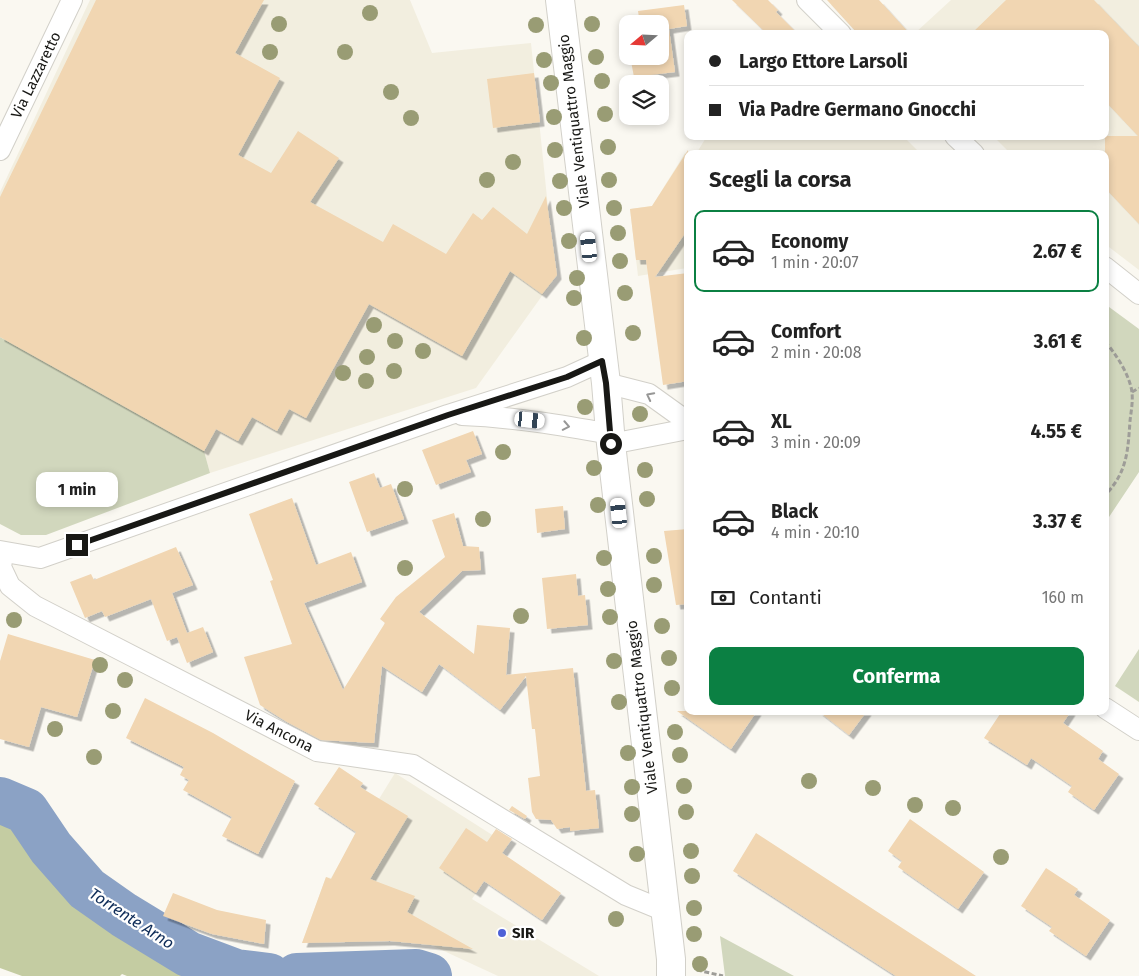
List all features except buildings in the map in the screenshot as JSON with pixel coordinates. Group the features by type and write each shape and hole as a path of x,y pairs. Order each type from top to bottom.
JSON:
{"main road":[{"name":"Viale Ventiquattro Maggio","path":"560,0 672,974"}],"street":[{"name":"Via Lazzaretto","path":"0,150 72,0"},
{"path":"807,0 837,30"},
{"path":"959,140 970,150"},
{"path":"1109,270 1139,294"},
{"path":"2,552 40,558 448,415 567,377 604,372 649,394 684,419"},
{"path":"448,415 496,416 547,422 611,439 684,430"},
{"name":"Via Ancona","path":"2,552 1,567 10,586 35,606 317,751 413,766 626,895 665,911"},
{"path":"1109,711 1139,730"}],"path":[{"path":"1109,348 1124,370 1132,392 1125,465 1116,485 1109,491"},
{"path":"1132,392 1139,388"}],"shaded area":[{"path":"90,0 410,0 432,53 531,43 557,275 476,388 210,473 204,451 0,337 0,192"},
{"path":"951,0 1139,0 1139,270 1109,247 1109,150 1007,150 997,140 1109,140 1109,30 918,30"},
{"path":"705,140 907,140 917,150 698,150"},
{"path":"684,155 684,268 638,276 630,209 652,206"},
{"path":"395,773 508,845 472,899 599,976 498,976 431,945 390,941 302,943 326,877 331,878"}],"green space":[{"path":"1109,307 1139,329 1139,472 1109,517"},
{"path":"0,337 204,451 210,473 46,535 21,535 0,524"},
{"path":"1139,649 1139,702 1115,686"},
{"path":"0,811 15,816 74,882 142,943 220,976 127,976 122,974 120,976 22,976 0,968"},
{"path":"720,936 794,976 725,976"}],"waterway":[{"name":"Torrente Arno","path":"0,800 26,811 51,848 87,889 124,915 188,954 236,972 269,976"},
{"name":"Torrente Arno","path":"297,976 416,972 429,976"}],"place":[{"name":"SIR","path":"502,933"}],"route":[{"path":"77,545 448,415 567,377 602,361 606,383 611,444"}]}
